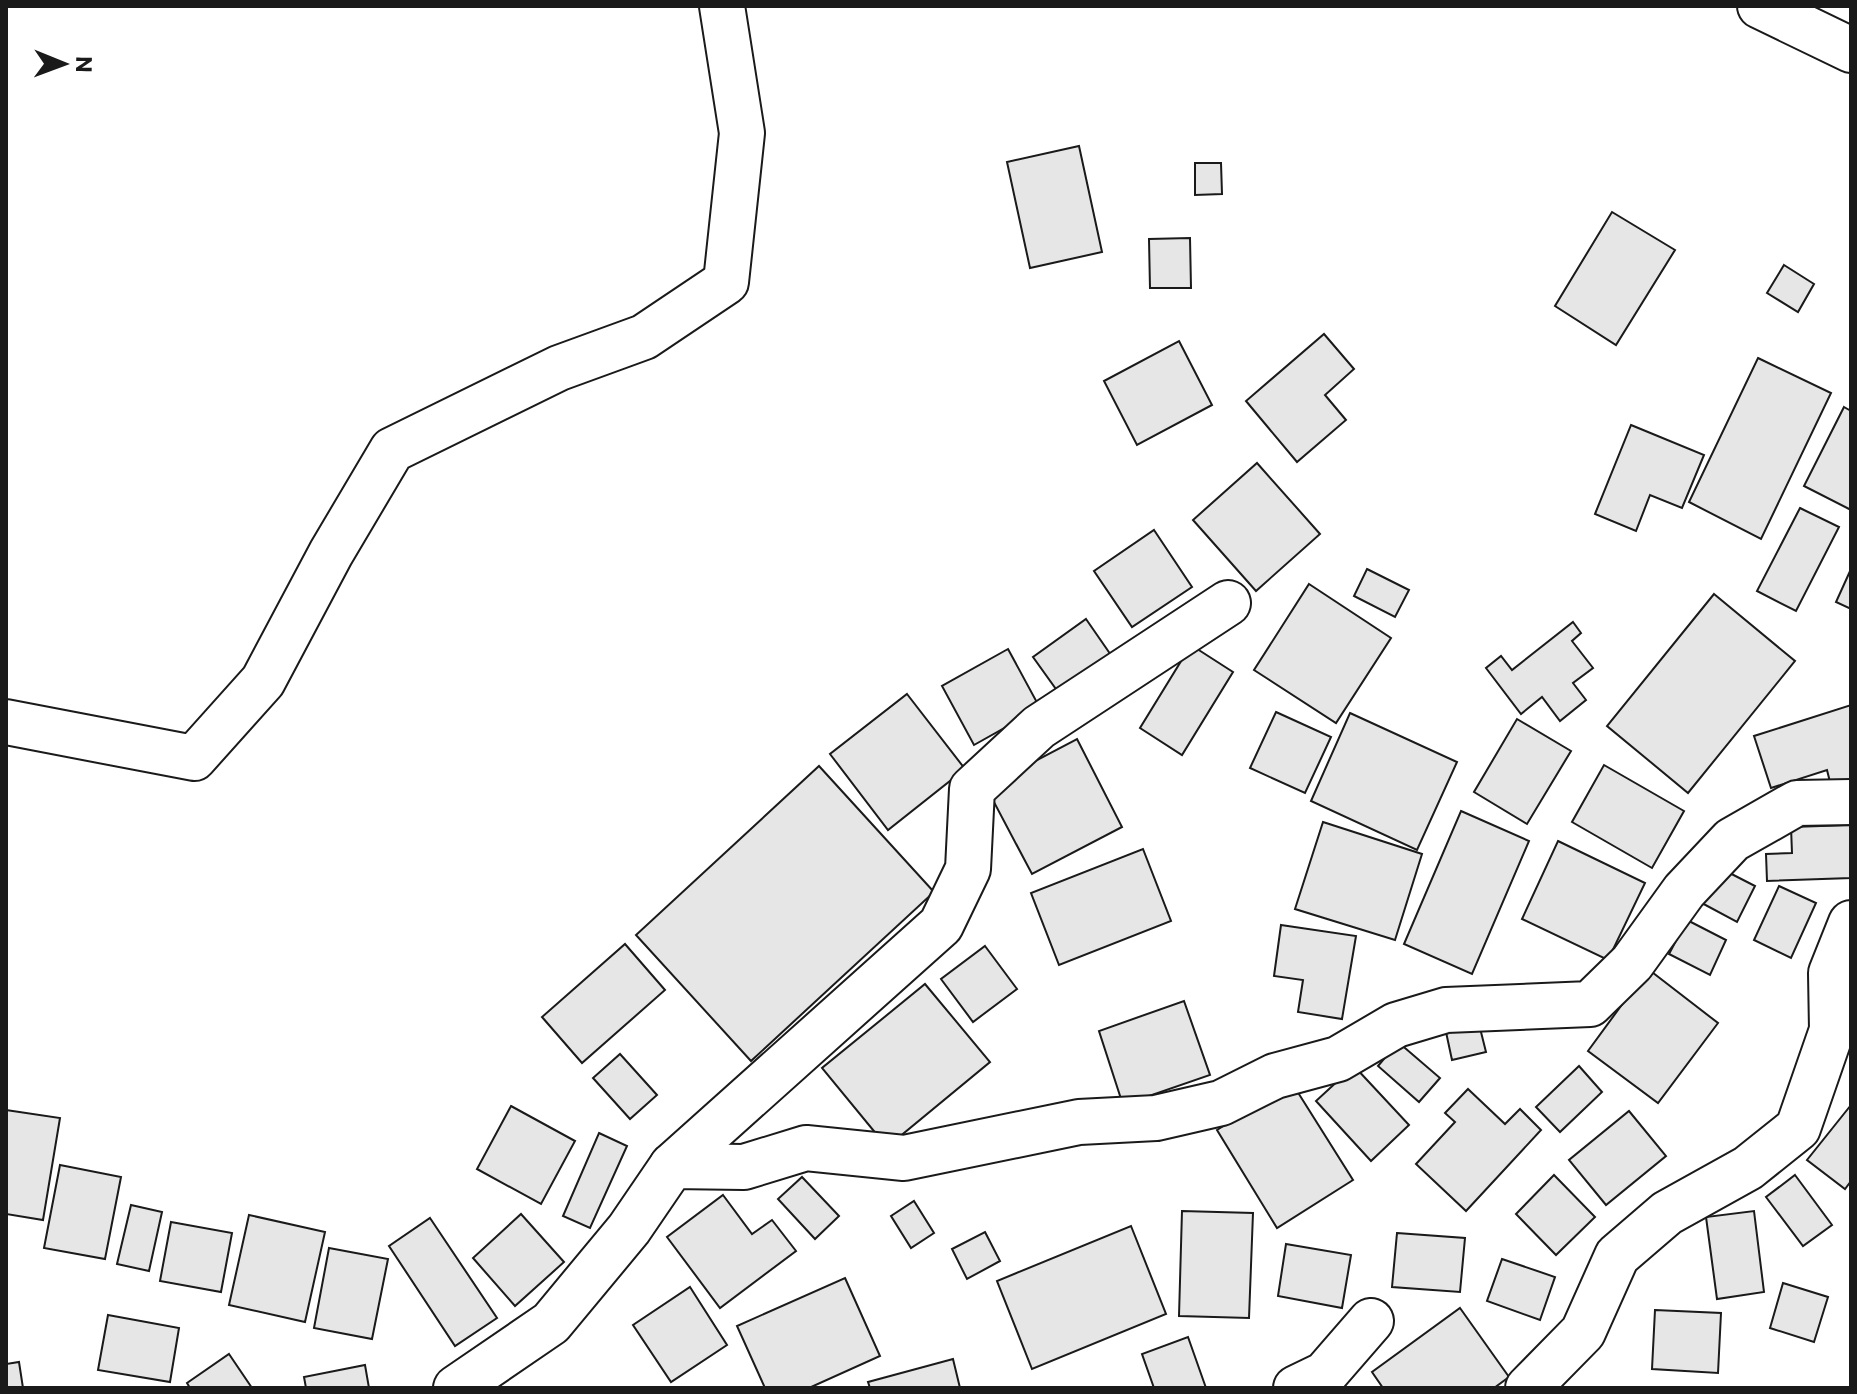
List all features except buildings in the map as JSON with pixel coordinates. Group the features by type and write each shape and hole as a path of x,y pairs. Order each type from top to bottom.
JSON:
{"street":[{"path":"6,722 194,758 263,681 331,553 392,450 559,368 644,337 726,282 742,133 722,6"},
{"path":"1760,6 1851,50"},
{"path":"456,1388 551,1323 629,1229 672,1166 941,925 968,869 972,789 1039,727 1228,603"},
{"path":"672,1166 744,1167 806,1148 904,1158 1079,1122 1156,1118 1221,1103 1275,1076 1338,1059 1396,1025 1446,1010 1590,1004 1632,963 1684,891 1732,840 1797,803 1851,802"},
{"path":"1528,1388 1583,1332 1617,1256 1667,1213 1748,1168 1798,1128 1832,1030 1831,973 1851,923"},
{"path":"1296,1388 1325,1374 1371,1321"}]}
